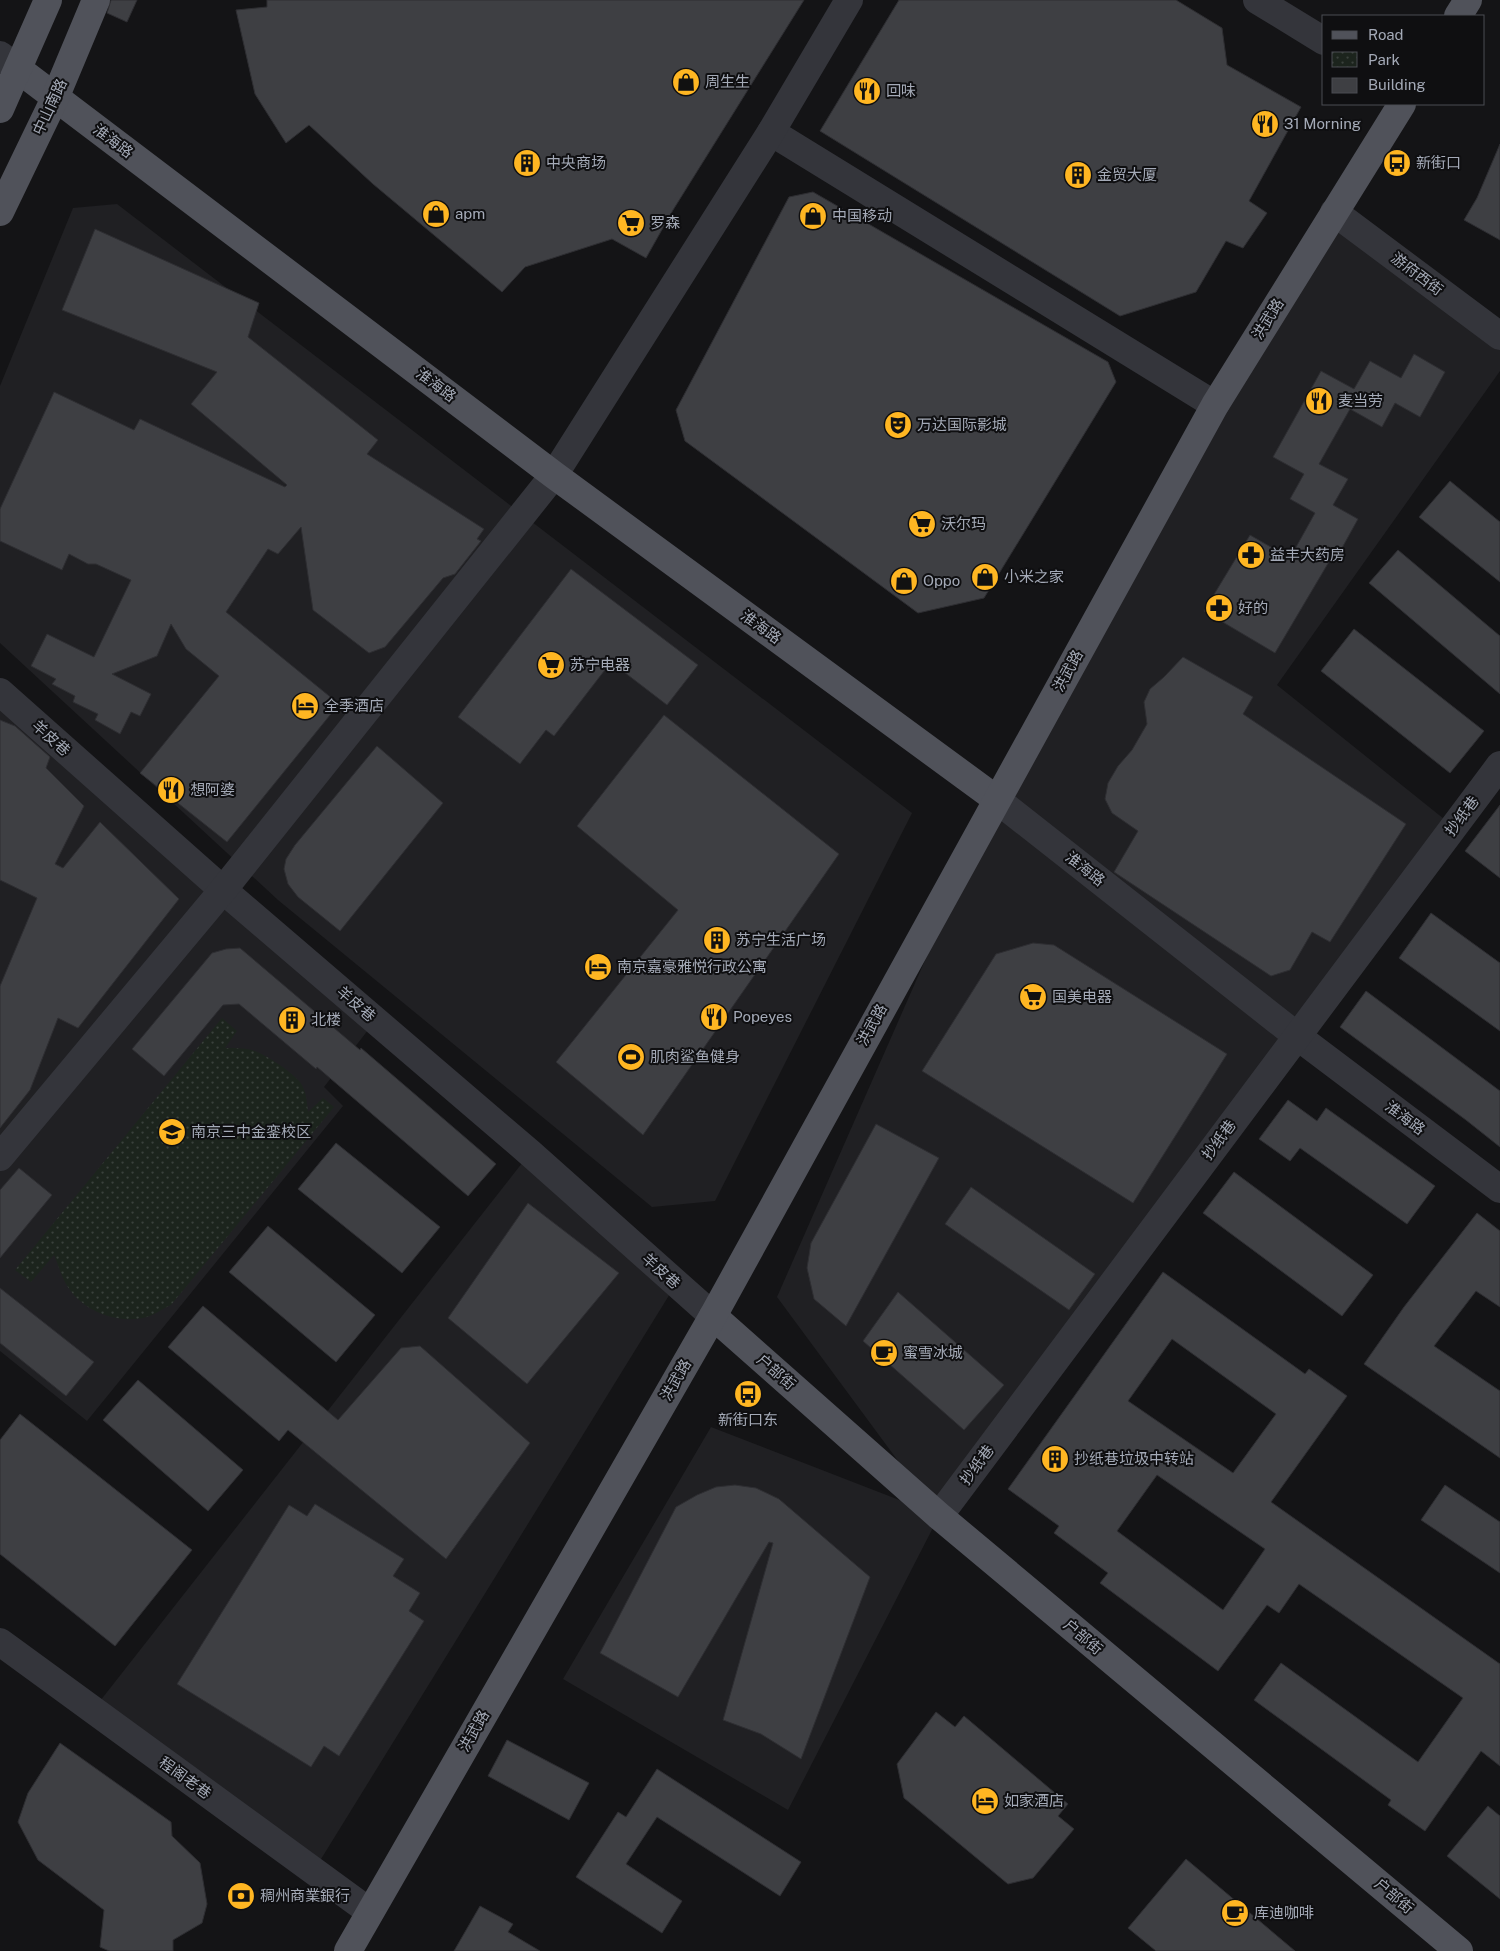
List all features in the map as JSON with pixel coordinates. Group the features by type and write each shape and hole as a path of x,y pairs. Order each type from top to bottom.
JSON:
{"main road":[{"path":"0,109 9,62 48,0"},
{"name":"中山南路","path":"0,212 55,98 96,0"},
{"path":"1459,15 1468,0"},
{"name":"淮海路","path":"9,62 554,476 996,799"},
{"name":"洪武路","path":"348,1951 712,1316 1215,405 1401,105"},
{"name":"户部街","path":"712,1316 939,1516 1459,1951"}],"street":[{"path":"0,1157 223,890 554,476 771,132 849,0"},
{"path":"1257,0 1322,40"},
{"path":"771,132 1215,405"},
{"name":"游府西街","path":"1334,212 1500,336"},
{"name":"羊皮巷","path":"0,692 223,890 530,1152 712,1316"},
{"name":"抄纸巷","path":"939,1516 1500,765"},
{"name":"淮海路","path":"996,799 1297,1036 1500,1189"},
{"name":"程阁老巷","path":"1,1645 370,1912"}],"shaded area":[{"path":"117,204 912,813 715,1201 652,1207 278,900 0,643 0,386 73,208"},
{"path":"1334,212 1500,336 1500,371 1277,685 1454,827 939,1516 788,1810 563,1679 711,1427 938,1515 777,1297 996,799"},
{"name":"南京三中金銮校区","path":"0,692 375,1021 324,1087 343,1106 87,1421 0,1351"},
{"path":"530,1153 676,1284 313,1872 93,1710"}],"green space":[{"path":"222,1018 237,1031 225,1048 252,1050 264,1055 284,1068 302,1085 306,1096 308,1112 323,1098 334,1107 171,1305 153,1315 138,1319 114,1318 92,1309 73,1294 66,1284 54,1255 31,1282 15,1270"}],"building":[{"path":"111,0 137,0 127,22 107,13"},
{"name":"中央商场","path":"267,0 804,0 673,210 646,258 612,239 525,267 502,292 373,184 309,125 286,143 255,94 236,10 267,7"},
{"name":"金贸大厦","path":"899,0 1176,0 1222,28 1227,65 1301,107 1249,201 1267,213 1243,248 1226,241 1196,292 1120,316 820,131"},
{"path":"1500,144 1500,240 1464,220 1477,198"},
{"path":"813,192 1108,362 1116,382 984,598 918,613 685,441 676,410 789,197"},
{"path":"95,229 259,303 248,337 378,440 367,454 484,529 477,539 481,541 455,574 443,578 385,647 369,653 313,610 301,527 278,554 268,549 226,612 339,704 227,842 140,773 219,676 186,649 171,624 157,656 112,674 151,694 140,716 131,712 120,734 95,720 98,714 73,702 75,696 52,684 56,679 31,666 47,634 94,657 131,580 96,564 88,564 69,554 62,570 0,541 0,509 54,392 134,430 140,419 285,487 287,485 191,404 217,372 62,310"},
{"path":"1414,354 1445,372 1420,417 1395,403 1382,427 1350,409 1319,464 1348,479 1333,505 1358,519 1337,557 1333,555 1275,653 1204,611 1250,535 1290,558 1315,513 1290,499 1304,474 1273,457 1321,371 1354,389 1370,361 1401,378"},
{"path":"1450,481 1500,522 1500,582 1419,517"},
{"path":"1398,550 1500,636 1500,694 1369,583"},
{"path":"571,569 698,665 667,705 611,662 554,736 546,730 520,764 458,717"},
{"path":"1354,629 1484,731 1450,773 1321,671"},
{"path":"1183,657 1253,697 1243,714 1406,824 1330,942 1312,932 1290,970 1271,976 1114,872 1138,831 1112,813 1105,799 1108,783 1118,766 1132,750 1147,724 1144,702 1150,689"},
{"name":"苏宁生活广场","path":"664,715 839,854 643,1135 556,1062 678,910 577,826"},
{"path":"0,720 15,726 50,757 46,768 84,806 55,864 63,868 100,822 179,899 78,1028 58,1018 30,1090 0,1128 0,986 37,898 0,880"},
{"path":"377,746 443,803 340,931 298,897 288,884 284,869 286,859 295,845"},
{"path":"1500,805 1500,878 1465,851"},
{"path":"1431,913 1500,963 1500,1031 1399,958"},
{"path":"1033,943 1054,945 1227,1054 1133,1203 922,1071 996,954"},
{"path":"240,948 360,1050 361,1048 496,1164 468,1196 317,1067 316,1069 239,1004 223,1005 164,1076 132,1049 212,953"},
{"path":"1366,991 1500,1091 1500,1147 1340,1027"},
{"path":"1288,1100 1317,1121 1326,1108 1435,1186 1407,1224 1300,1148 1290,1161 1259,1139"},
{"path":"876,1124 939,1158 846,1326 814,1299 807,1268 811,1243"},
{"path":"336,1143 440,1227 402,1273 298,1189"},
{"path":"19,1168 52,1195 0,1258 0,1190"},
{"path":"1234,1172 1373,1275 1342,1316 1203,1213"},
{"path":"971,1187 1095,1274 1069,1310 945,1224"},
{"path":"528,1203 619,1273 527,1384 448,1318"},
{"path":"1477,1213 1500,1231 1500,1307 1476,1291 1434,1346 1500,1391 1500,1458 1364,1364 1404,1307"},
{"path":"268,1226 375,1315 336,1362 229,1272"},
{"path":"1163,1272 1305,1374 1309,1369 1347,1396 1271,1502 1500,1664 1500,1766 1481,1751 1425,1831 1388,1805 1391,1800 1254,1700 1281,1663 1418,1762 1463,1698 1299,1584 1279,1613 1267,1605 1218,1671 1100,1583 1108,1573 1054,1533 1059,1526 1008,1489","holes":["1172,1339 1276,1414 1233,1473 1128,1401","1157,1475 1265,1549 1223,1610 1117,1531"]},
{"path":"0,1288 94,1362 66,1396 0,1343"},
{"path":"898,1292 1004,1385 964,1430 863,1341"},
{"path":"203,1306 338,1420 401,1348 420,1346 530,1443 446,1559 288,1430 279,1441 168,1347"},
{"path":"138,1380 243,1470 208,1511 103,1420"},
{"path":"20,1414 192,1550 115,1646 0,1554 0,1440"},
{"path":"735,1485 756,1488 779,1499 870,1577 801,1759 761,1734 723,1720 773,1543 769,1542 678,1697 600,1653 676,1507 716,1487"},
{"path":"1445,1485 1500,1522 1500,1573 1421,1520"},
{"path":"315,1504 404,1559 393,1576 420,1593 409,1611 424,1621 339,1756 324,1746 311,1767 177,1684 289,1505 307,1516"},
{"path":"936,1712 955,1727 964,1716 1068,1804 1058,1816 1074,1829 1033,1878 1008,1884 904,1798 897,1764"},
{"path":"507,1740 589,1783 569,1820 488,1776"},
{"path":"60,1743 171,1822 172,1836 200,1863 207,1904 202,1923 173,1940 173,1951 109,1951 100,1947 104,1910 38,1860 18,1822 28,1793"},
{"path":"657,1769 801,1862 780,1896 657,1817 626,1864 682,1901 662,1933 576,1877 618,1812 626,1817"},
{"path":"1488,1806 1500,1816 1500,1899 1447,1856"},
{"path":"1186,1859 1295,1951 1156,1951 1128,1928"},
{"path":"480,1906 513,1924 508,1932 540,1951 454,1951"}],"place":[{"name":"周生生","path":"686,82"},
{"name":"回味","path":"867,91"},
{"name":"31 Morning","path":"1265,124"},
{"name":"中央商场","path":"527,163"},
{"name":"新街口","path":"1397,163"},
{"name":"金贸大厦","path":"1078,175"},
{"name":"apm","path":"436,214"},
{"name":"中国移动","path":"813,216"},
{"name":"罗森","path":"631,223"},
{"name":"麦当劳","path":"1319,401"},
{"name":"万达国际影城","path":"898,425"},
{"name":"沃尔玛","path":"922,524"},
{"name":"益丰大药房","path":"1251,555"},
{"name":"小米之家","path":"985,577"},
{"name":"Oppo","path":"904,581"},
{"name":"好的","path":"1219,608"},
{"name":"苏宁电器","path":"551,665"},
{"name":"全季酒店","path":"305,706"},
{"name":"想阿婆","path":"171,790"},
{"name":"苏宁生活广场","path":"717,940"},
{"name":"南京嘉豪雅悦行政公寓","path":"598,967"},
{"name":"国美电器","path":"1033,997"},
{"name":"Popeyes","path":"714,1017"},
{"name":"北楼","path":"292,1020"},
{"name":"肌肉鲨鱼健身","path":"631,1057"},
{"name":"南京三中金銮校区","path":"172,1132"},
{"name":"蜜雪冰城","path":"884,1353"},
{"name":"新街口东","path":"748,1394"},
{"name":"抄纸巷垃圾中转站","path":"1055,1459"},
{"name":"如家酒店","path":"985,1801"},
{"name":"稠州商業銀行","path":"241,1896"},
{"name":"库迪咖啡","path":"1235,1913"}]}
